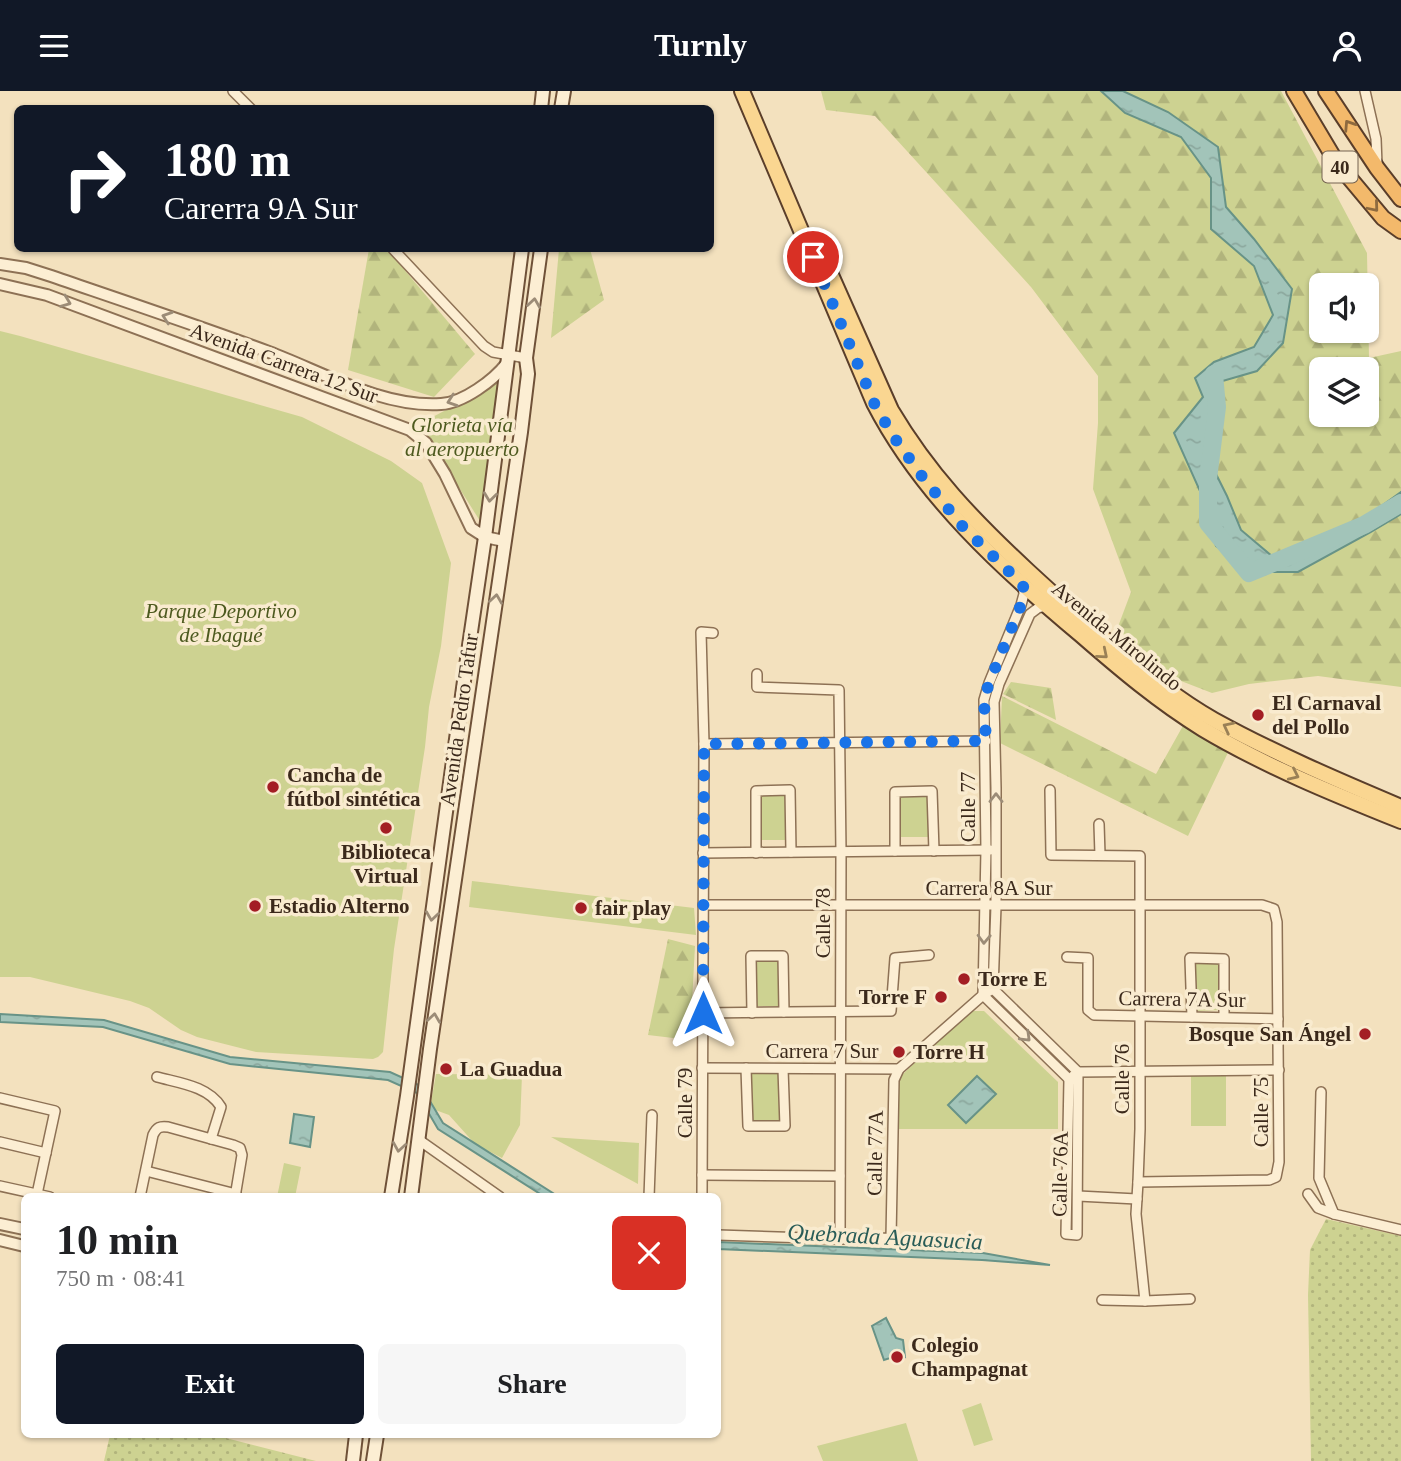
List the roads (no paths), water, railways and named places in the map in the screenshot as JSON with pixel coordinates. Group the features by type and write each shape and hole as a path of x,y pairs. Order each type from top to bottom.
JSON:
{"highway":[{"name":"40","path":"1294,91 1337,163 1383,218 1401,231"},
{"name":"40","path":"1326,91 1401,199"}],"main road":[{"name":"Avenida Mirolindo","path":"742,91 874,403 908,458 963,527 1046,606 1146,691 1203,729 1293,775 1401,821"},
{"name":"Avenida Mirolindo","path":"749,91 891,410 916,450 947,491 994,540 1074,614 1161,685 1212,719 1307,767 1401,807"},
{"name":"Avenida Pedro Tafur","path":"392,1193 411,1072 485,537 522,252"},
{"name":"Avenida Pedro Tafur","path":"412,1193 526,383 526,358 541,252"},
{"path":"354,1461 356,1438"},
{"path":"373,1461 377,1438"}],"street":[{"path":"233,91 247,105"},
{"path":"1365,91 1376,139 1377,168"},
{"path":"396,252 484,346 508,359 526,358"},
{"name":"Avenida Carrera 12 Sur","path":"0,264 26,268 72,283 402,402 440,405 452,403 490,380 508,359"},
{"name":"Avenida Carrera 12 Sur","path":"0,284 47,295 410,430 426,443 445,474 471,529 485,537"},
{"path":"485,537 504,541"},
{"name":"Calle 77","path":"993,989 988,734 984,700 1021,605 1023,585"},
{"name":"Calle 77","path":"988,734 999,684 1030,614 1046,606"},
{"name":"Calle 79","path":"702,1193 704,744 701,632 713,632"},
{"name":"Calle 78","path":"757,674 757,687 839,690 841,1240"},
{"path":"704,744 840,742 988,734"},
{"path":"756,853 756,790 790,790 791,852"},
{"name":"Carrera 8A Sur","path":"1050,790 1051,855 1140,856"},
{"path":"895,851 895,792 932,791 934,851"},
{"path":"1100,824 1100,855"},
{"name":"Carrera 8A Sur","path":"703,853 991,850"},
{"name":"Calle 76","path":"1140,856 1136,1214 1145,1301"},
{"name":"Carrera 8A Sur","path":"703,905 1262,905 1274,909"},
{"name":"Calle 77","path":"983,995 991,905"},
{"name":"Calle 75","path":"1138,1182 1269,1180 1276,1177 1279,1162 1279,1070 1277,922 1274,909"},
{"path":"752,1013 751,955 783,956 784,1012"},
{"path":"703,1013 891,1011 895,958 929,955"},
{"name":"Carrera 7A Sur","path":"1067,957 1088,958 1088,1010 1094,1015 1278,1019"},
{"path":"1192,1017 1190,958 1224,959 1224,1017"},
{"path":"899,1069 993,989 1078,1072"},
{"path":"983,995 1069,1079 1078,1072 1279,1070"},
{"name":"Carrera 7 Sur","path":"702,1068 899,1069"},
{"path":"746,1068 748,1126 785,1126 783,1069"},
{"name":"Calle 77A","path":"841,1240 891,1238 894,1080 899,1069"},
{"name":"Calle 76A","path":"1069,1079 1066,1234 1077,1235 1078,1072"},
{"path":"157,1077 195,1087 217,1100 221,1107 211,1139"},
{"path":"1321,1092 1319,1178 1334,1214"},
{"path":"0,1098 55,1111 37,1193"},
{"path":"649,1193 652,1115"},
{"path":"141,1193 153,1135 160,1126 168,1126 240,1149 242,1155 236,1193"},
{"path":"419,1140 494,1193"},
{"path":"0,1142 46,1153"},
{"path":"146,1171 224,1193"},
{"path":"702,1175 840,1177"},
{"path":"1068,1175 1078,1175"},
{"path":"0,1186 32,1193"},
{"path":"1308,1194 1318,1208 1401,1230"},
{"path":"1078,1196 1137,1199"},
{"path":"0,1224 21,1228"},
{"path":"721,1235 841,1240"},
{"path":"0,1240 21,1245"},
{"path":"1102,1300 1190,1299"}],"water":[{"path":"1101,91 1123,91 1168,112 1218,147 1226,207 1292,289 1283,343 1257,371 1219,382 1204,450 1241,530 1273,557 1323,548 1401,492 1401,514 1298,572 1259,572 1216,546 1200,491 1174,433 1203,397 1195,378 1214,362 1254,347 1273,315 1254,266 1211,229 1211,178 1181,137 1125,113"},
{"path":"0,1014 104,1020 230,1057 390,1072 421,1086 443,1123 553,1193 539,1193 438,1129 417,1093 388,1080 230,1064 103,1027 0,1022"},
{"path":"977,1076 996,1094 966,1123 948,1105"},
{"path":"294,1114 314,1117 310,1147 290,1143"},
{"name":"Quebrada Aguasucia","path":"721,1242 983,1253 1050,1265 721,1249"},
{"path":"886,1318 896,1338 903,1340 905,1357 896,1356 884,1360 872,1326"}],"waterway":[{"path":"1217,373 1214,374 1217,407 1208,479 1208,523 1249,573 1364,525 1401,503"}],"place":[{"name":"El Carnaval del Pollo","path":"1258,715"},
{"name":"Cancha de fútbol sintética","path":"273,787"},
{"name":"Biblioteca Virtual","path":"386,828"},
{"name":"Estadio Alterno","path":"255,906"},
{"name":"fair play","path":"581,908"},
{"name":"Torre E","path":"964,979"},
{"name":"Torre F","path":"941,997"},
{"name":"Bosque San Ángel","path":"1365,1034"},
{"name":"Torre H","path":"899,1052"},
{"name":"La Guadua","path":"446,1069"},
{"name":"Colegio Champagnat","path":"897,1357"}],"park label":[{"name":"Glorieta vía al aeropuerto","path":"462,437"},
{"name":"Parque Deportivo de Ibagué","path":"221,623"}]}
